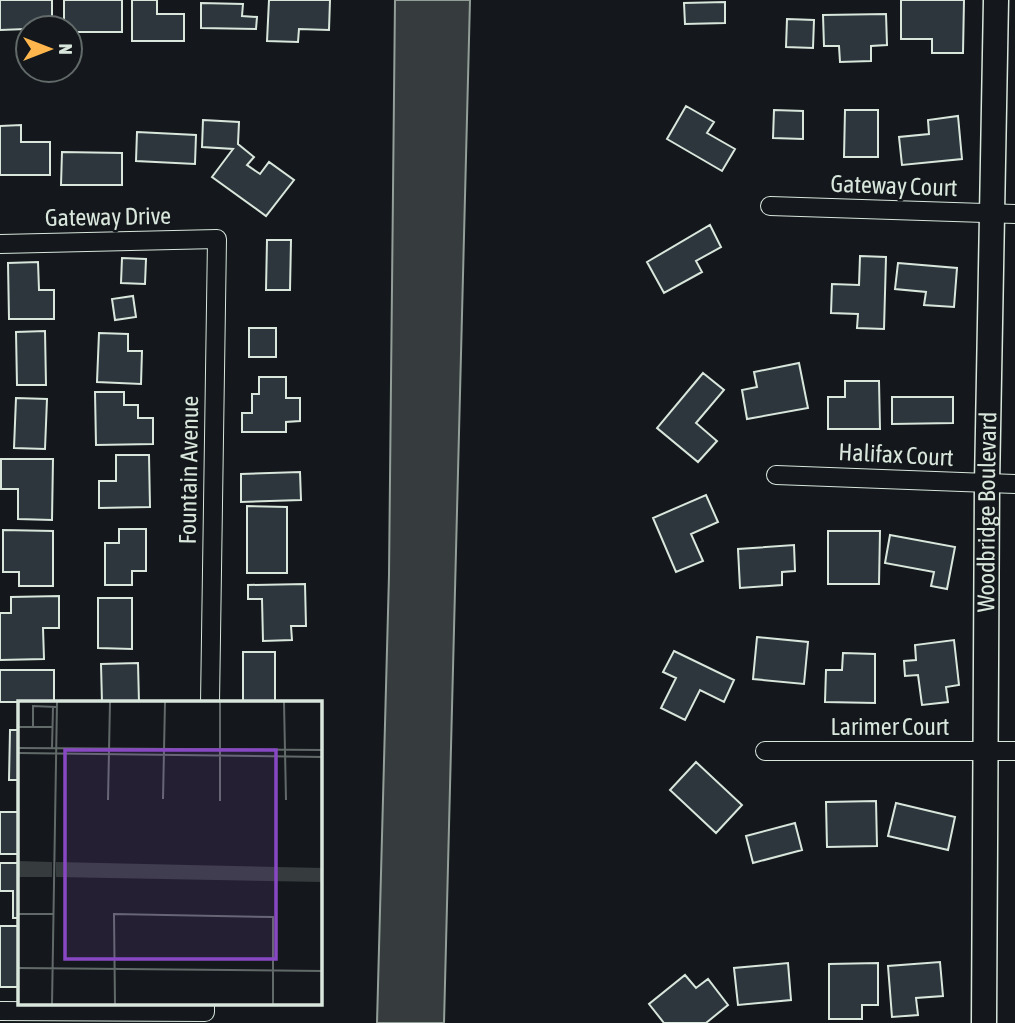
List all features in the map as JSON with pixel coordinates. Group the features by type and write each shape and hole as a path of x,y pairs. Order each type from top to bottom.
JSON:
{"street":[{"name":"Woodbridge Boulevard","path":"984,1023 987,484 1004,214 996,0"},
{"name":"Gateway Court","path":"770,206 1004,214"},
{"name":"Gateway Drive","path":"0,244 217,239"},
{"name":"Fountain Avenue","path":"210,701 217,239"},
{"name":"Halifax Court","path":"776,475 1015,484"},
{"name":"Larimer Court","path":"765,751 1015,751"},
{"path":"0,1011 205,1008"}],"shaded area":[{"path":"395,0 470,0 444,1023 377,1023 389,575"}],"building":[{"path":"0,0 52,0 52,14 14,14 14,29 0,30"},
{"path":"64,0 122,0 122,32 84,32 84,14 64,14"},
{"path":"132,0 157,0 157,14 184,14 184,41 132,41"},
{"path":"269,0 330,0 329,30 299,29 298,42 267,41"},
{"path":"901,0 964,0 963,53 932,53 932,39 901,39"},
{"path":"725,2 725,23 685,24 684,3"},
{"path":"201,3 243,4 242,16 257,17 256,29 201,28"},
{"path":"886,14 887,45 871,46 871,61 840,62 839,46 824,46 823,15"},
{"path":"787,19 814,20 813,48 786,47"},
{"path":"686,106 714,122 707,133 735,149 722,171 667,139"},
{"path":"774,110 803,111 803,139 773,138"},
{"path":"845,110 878,110 878,157 844,157"},
{"path":"958,116 962,159 902,165 899,137 929,134 928,120"},
{"path":"203,120 239,122 238,144 254,157 247,165 260,174 269,162 294,180 266,216 212,177 233,149 202,147"},
{"path":"21,125 21,142 50,142 50,175 0,175 0,126"},
{"path":"137,132 196,135 195,164 136,161"},
{"path":"62,152 122,153 122,185 61,185"},
{"path":"710,225 721,247 696,261 702,272 664,293 647,262"},
{"path":"267,240 291,240 290,290 266,290"},
{"path":"860,256 886,257 884,329 857,328 858,314 831,313 832,284 859,285"},
{"path":"122,258 146,259 145,284 121,283"},
{"path":"38,262 39,290 54,290 54,319 9,319 8,263"},
{"path":"898,263 957,268 954,307 924,305 926,292 895,289"},
{"path":"133,296 136,317 115,320 112,299"},
{"path":"249,328 276,328 276,357 249,357"},
{"path":"45,331 46,385 17,385 16,332"},
{"path":"99,333 128,334 128,351 142,351 141,384 97,382"},
{"path":"799,363 808,408 747,419 742,390 757,387 754,372"},
{"path":"703,373 724,390 696,423 717,441 698,462 657,428"},
{"path":"259,377 286,377 286,398 300,398 300,421 286,422 286,432 242,432 242,413 252,413 252,394 259,394"},
{"path":"845,381 879,381 880,429 828,429 828,397 845,397"},
{"path":"95,392 124,392 124,405 138,405 138,418 153,418 153,444 96,445"},
{"path":"892,397 953,397 953,423 892,424"},
{"path":"16,398 47,399 45,449 14,448"},
{"path":"116,455 149,455 150,507 99,508 99,481 116,481"},
{"path":"1,459 53,459 52,520 18,519 18,489 1,489"},
{"path":"300,472 301,500 241,502 241,474"},
{"path":"706,495 718,522 691,534 703,561 676,572 653,518"},
{"path":"247,506 287,507 287,573 247,573"},
{"path":"119,529 146,529 146,571 132,571 132,585 105,585 105,543 119,543"},
{"path":"3,530 53,531 53,586 19,586 19,572 3,572"},
{"path":"828,531 880,531 879,584 828,584"},
{"path":"890,535 955,547 947,589 931,586 934,572 885,563"},
{"path":"794,545 795,571 782,572 782,585 740,588 738,549"},
{"path":"305,584 306,626 291,626 292,640 263,641 262,599 248,599 248,585"},
{"path":"59,596 59,628 43,628 44,659 0,660 0,613 11,613 11,597"},
{"path":"98,598 132,598 132,649 98,648"},
{"path":"757,637 808,642 804,684 753,679"},
{"path":"954,640 959,685 946,687 948,702 922,705 918,675 905,676 904,661 916,660 915,645"},
{"path":"674,651 734,680 724,702 700,690 685,720 661,708 676,678 663,672"},
{"path":"243,652 275,652 275,701 243,701"},
{"path":"843,653 875,654 875,703 825,702 826,670 842,670"},
{"path":"138,663 139,701 102,701 101,664"},
{"path":"0,670 54,670 54,701 0,702"},
{"path":"10,730 18,730 18,780 9,780"},
{"path":"696,762 742,805 716,833 670,790"},
{"path":"876,801 877,846 827,847 826,802"},
{"path":"896,803 955,817 948,850 888,836"},
{"path":"0,812 18,812 18,854 0,854"},
{"path":"795,823 802,850 753,863 746,836"},
{"path":"0,863 18,863 18,918 13,918 13,891 0,891"},
{"path":"0,926 18,926 18,987 0,987"},
{"path":"940,962 943,996 916,998 918,1015 892,1017 888,966"},
{"path":"788,963 791,1000 738,1005 734,968"},
{"path":"878,963 878,1005 862,1005 862,1019 829,1019 829,964"},
{"path":"685,975 696,988 708,979 728,1005 706,1023 664,1023 649,1004"}]}
